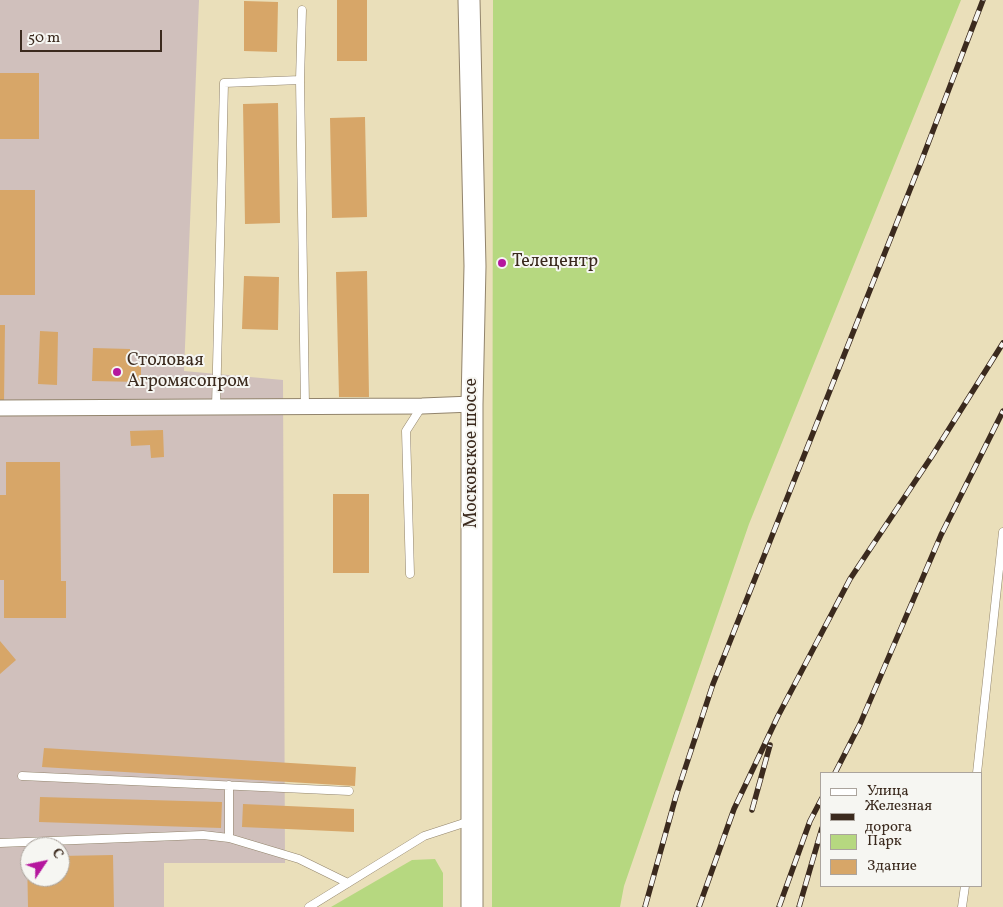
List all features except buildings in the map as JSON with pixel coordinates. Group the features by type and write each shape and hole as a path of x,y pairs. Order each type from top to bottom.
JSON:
{"main road":[{"name":"Московское шоссе","path":"469,0 475,266 472,404 472,907"}],"street":[{"path":"0,408 422,406 472,404"}],"lane":[{"path":"302,10 300,80 305,406"},
{"path":"216,407 224,83 300,80"},
{"path":"410,574 406,431 422,406"},
{"path":"977,772 1003,532"},
{"path":"22,776 348,791"},
{"path":"229,785 229,838"},
{"path":"309,907 424,836 472,820"},
{"path":"0,844 203,836 229,838 299,859 348,883"},
{"path":"962,907 965,887"}],"shaded area":[{"path":"0,0 199,0 184,371 283,380 285,863 164,863 164,907 0,907"}],"green space":[{"path":"493,0 961,0 749,524 624,886 620,907 492,907"},
{"path":"435,859 443,873 443,907 331,907 412,860"}],"railway":[{"path":"645,907 676,796 713,684 921,162 983,0"},
{"path":"699,907 734,809 778,716 850,579 932,456 1003,343"},
{"path":"836,772 860,724 941,535 1003,411"},
{"path":"752,810 770,745"},
{"path":"779,907 810,821 820,802"},
{"path":"799,907 820,835"}],"place":[{"name":"Телецентр","path":"502,263"},
{"name":"Столовая Агромясопром","path":"117,372"}]}
